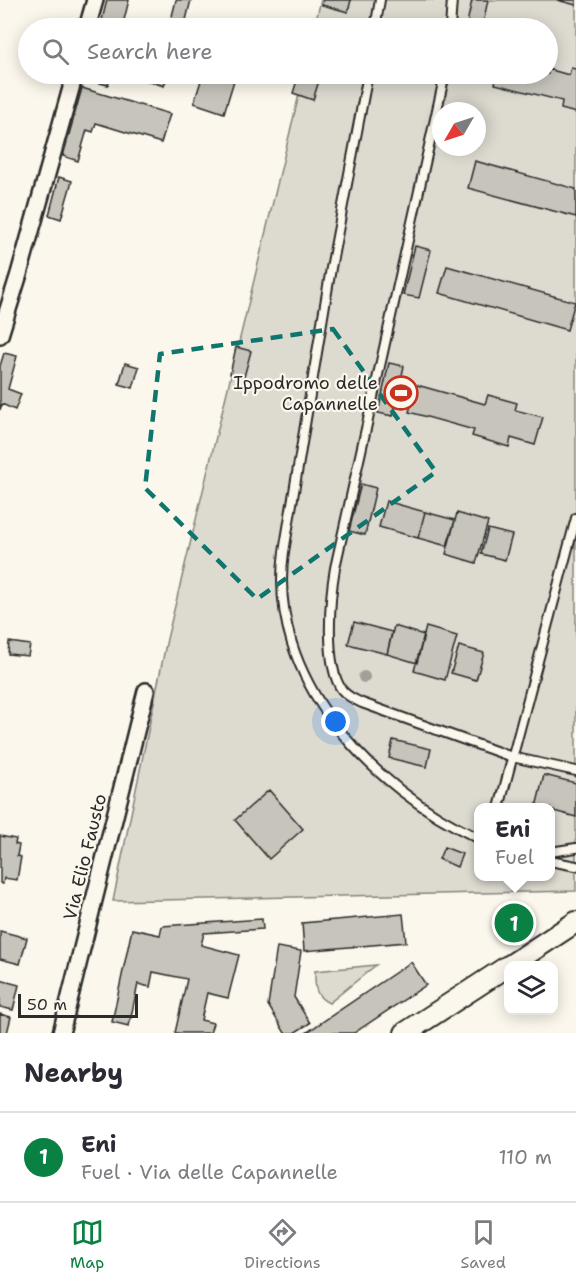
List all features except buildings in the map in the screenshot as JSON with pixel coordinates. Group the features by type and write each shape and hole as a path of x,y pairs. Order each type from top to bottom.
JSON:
{"street":[{"path":"90,18 95,0"},
{"path":"0,335 72,84"},
{"name":"Via Elio Fausto","path":"61,1033 146,690"},
{"path":"516,961 576,921"},
{"path":"405,1033 504,969"}],"lane":[{"path":"377,18 380,0"},
{"path":"451,18 452,0"},
{"path":"366,84 331,268 284,552 282,571 284,605 292,642 300,665 316,695 344,735 375,770 403,794 433,815 474,836"},
{"path":"443,84 335,568 330,609 332,655 340,687 356,700 512,757 576,771"},
{"path":"500,803 576,518"},
{"path":"555,851 576,848"},
{"path":"555,862 576,866"}],"highlighted area":[{"path":"333,329 436,472 257,599 145,488 160,354"}],"shaded area":[{"name":"Ippodromo delle Capannelle","path":"321,0 576,0 576,891 113,901 167,639 302,84 558,84 558,18 316,18"},
{"path":"376,965 329,1003 318,994 315,986 315,971"}],"place":[{"name":"Ippodromo delle Capannelle","path":"401,393"},
{"name":"Eni","path":"514,923"}]}
